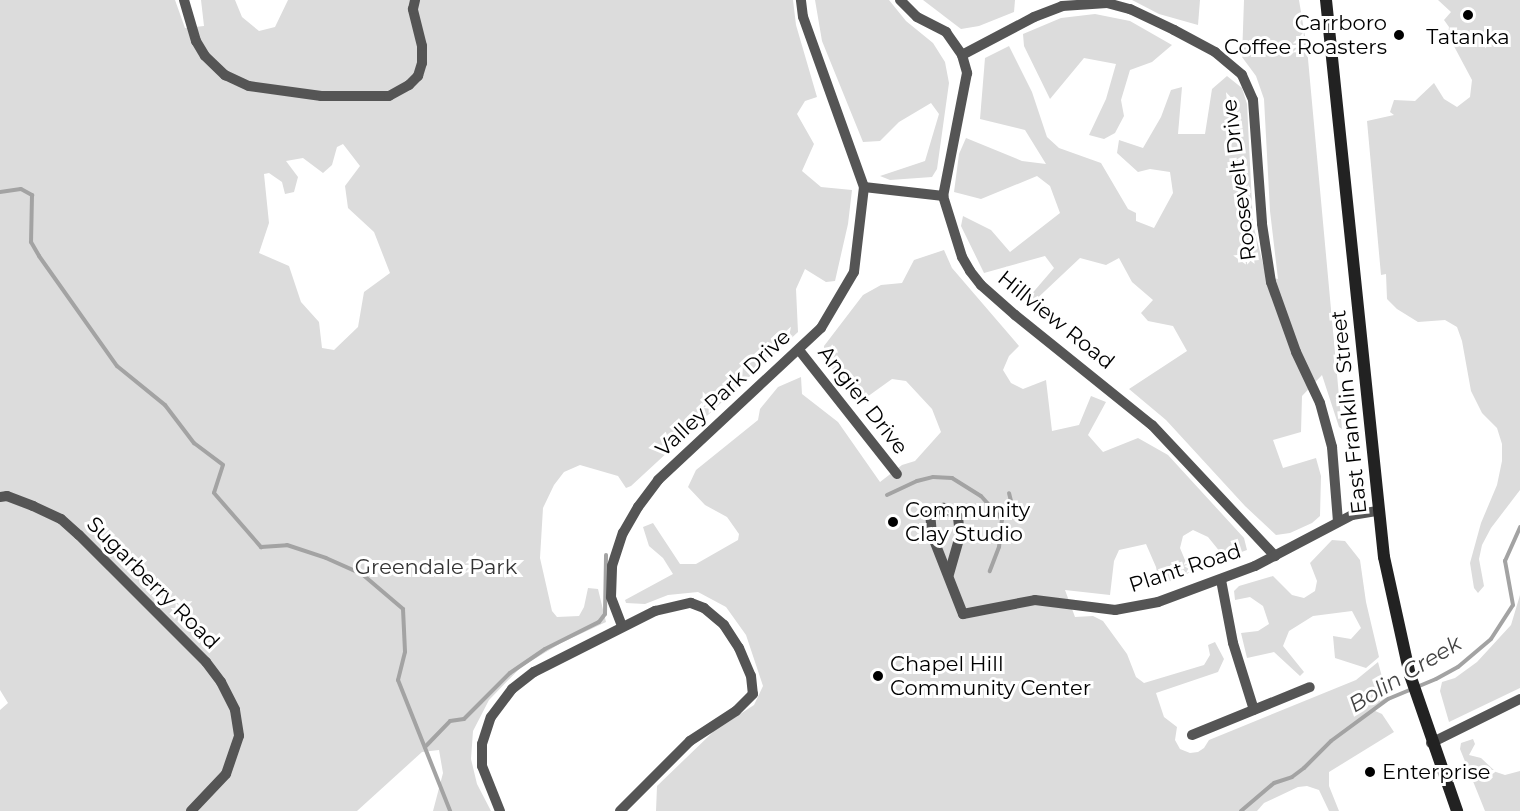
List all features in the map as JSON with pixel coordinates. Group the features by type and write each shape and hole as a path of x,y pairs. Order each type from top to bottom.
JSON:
{"main road":[{"name":"East Franklin Street","path":"1326,0 1378,511 1388,579 1431,743 1457,811"}],"street":[{"path":"184,0 196,41 205,56 225,75 249,86 331,96 389,96 400,92 418,76 422,46 413,9 415,0"},
{"name":"Valley Park Drive","path":"622,626 611,597 612,566 623,533 638,507 658,480 821,328 854,272 864,187 802,17 801,0"},
{"path":"900,0 917,17 946,32 962,55"},
{"name":"Roosevelt Drive","path":"962,55 1034,16 1062,6 1107,3 1130,9 1174,30 1215,52 1242,75 1253,100 1262,224 1271,282 1296,352 1320,403 1332,447 1338,522"},
{"name":"Hillview Road","path":"962,55 967,73 943,196 962,257 981,285 1152,425 1275,556"},
{"path":"864,187 943,196"},
{"name":"Angier Drive","path":"799,350 897,474"},
{"name":"Sugarberry Road","path":"0,497 8,496 61,519 206,662 221,682 235,710 240,736 226,774 191,811"},
{"name":"Plant Road","path":"949,574 960,537 958,517 944,508 930,512 932,535 963,614 1035,600 1095,609 1133,608 1221,580 1275,556 1358,513 1378,511"},
{"path":"1221,580 1233,643 1254,710"},
{"path":"500,811 485,776 482,754 487,727 496,706 512,689 534,672 622,626 673,606 691,603 704,608 732,635 753,686 753,694 749,700 714,727 690,741 620,811"},
{"path":"1192,735 1310,687"},
{"path":"1431,743 1520,699"}],"green space":[{"name":"Greendale Park","path":"0,0 175,0 185,28 204,26 201,0 235,0 242,17 259,31 275,27 288,0 793,0 796,25 817,97 805,101 797,114 814,144 802,171 821,187 852,190 848,224 835,281 826,282 805,269 796,289 798,332 631,486 626,488 618,476 580,465 564,472 554,485 543,508 540,558 552,611 557,617 579,616 584,607 588,588 598,589 606,622 561,643 521,667 489,700 473,731 471,759 477,784 491,811 433,811 443,773 439,750 422,752 357,811 0,811 0,710 8,703 0,690","holes":["343,144 360,166 345,186 348,208 374,232 390,273 364,292 358,327 334,350 322,348 319,322 301,302 289,266 259,253 269,223 264,174 269,173 282,182 285,194 294,192 298,177 286,161 303,158 323,173 332,165 337,147"]},
{"path":"815,0 889,0 906,21 933,43 945,62 949,83 937,169 932,177 890,180 880,176 925,161 939,114 931,103 899,122 880,141 863,142 822,41"},
{"path":"923,0 1015,0 1014,12 979,26 961,29"},
{"path":"1132,0 1200,0 1198,25 1159,14"},
{"path":"1244,0 1299,0 1307,48 1342,429 1339,427 1322,375 1302,396 1301,432 1273,440 1283,468 1316,458 1321,476 1320,516 1312,523 1290,533 1276,535 1245,506 1166,420 1129,389 1187,351 1173,326 1148,321 1141,313 1153,300 1132,282 1119,258 1106,265 1080,258 1028,307 1023,304 1054,268 1045,256 984,273 961,226 963,216 991,230 1010,252 1060,213 1050,186 1037,176 981,199 954,192 959,154 966,138 1022,161 1046,164 1025,130 980,119 985,58 1009,46 1032,92 1047,137 1059,148 1101,163 1128,209 1136,213 1136,221 1154,228 1173,193 1170,172 1150,169 1138,172 1117,153 1119,140 1143,148 1161,117 1171,90 1182,87 1178,134 1205,134 1212,89 1227,76 1242,88 1247,104 1253,224 1266,276 1278,279 1270,211 1264,99 1256,76 1242,57"},
{"path":"1438,0 1520,0 1520,490 1491,528 1482,545 1479,559 1484,586 1478,593 1474,588 1470,563 1481,523 1497,485 1502,461 1502,444 1497,428 1482,413 1471,391 1462,341 1457,327 1445,320 1418,322 1397,309 1387,299 1386,274 1381,275 1367,121 1394,115 1390,112 1394,100 1415,101 1434,83 1444,99 1457,107 1470,97 1472,80 1448,35 1449,27 1444,20 1451,12"},
{"path":"1095,14 1130,21 1172,45 1152,62 1130,70 1121,100 1124,116 1115,133 1104,139 1089,135 1106,99 1116,64 1084,58 1050,99 1024,46 1023,34 1061,18"},
{"path":"944,250 952,268 1019,346 1009,356 1003,370 1011,383 1023,389 1046,380 1052,431 1079,425 1091,396 1106,402 1088,435 1103,452 1138,438 1168,455 1244,538 1247,550 1225,558 1208,537 1193,530 1183,536 1180,548 1190,572 1177,580 1159,583 1156,567 1146,544 1119,550 1114,561 1110,595 1065,590 1075,617 1093,616 1103,621 1127,654 1136,677 1144,683 1204,665 1210,655 1208,645 1215,642 1224,659 1218,672 1156,693 1164,717 1177,727 1175,740 1180,749 1190,753 1198,752 1209,740 1356,680 1378,662 1388,699 1373,710 1382,714 1394,732 1329,772 1329,786 1339,811 1329,811 1319,790 1307,786 1298,787 1264,803 1257,811 656,811 657,786 714,731 754,705 763,686 746,635 726,607 698,592 668,595 645,604 626,603 625,600 673,574 663,558 649,546 643,527 653,523 680,564 696,564 738,540 739,534 727,517 705,505 688,487 696,470 758,420 760,409 778,387 801,377 802,394 838,422 880,482 902,465 915,461 941,432 932,409 906,381 892,379 860,402 825,360 824,346 863,295 881,285 902,283 914,260"},
{"path":"1332,540 1345,541 1360,560 1366,602 1379,657 1366,668 1335,658 1333,636 1351,639 1361,628 1352,611 1313,616 1289,631 1283,646 1304,672 1300,676 1274,652 1247,658 1241,633 1258,631 1269,624 1263,606 1250,597 1235,600 1234,591 1239,586 1273,576 1292,595 1304,598 1315,591 1317,581 1310,563"},
{"path":"1520,595 1520,688 1449,722 1440,691 1442,682 1455,678 1477,662 1511,625"},
{"path":"1473,739 1475,744 1469,755 1481,758 1496,772 1505,775 1520,771 1520,811 1485,811 1460,749 1461,743"}],"waterway":[{"path":"0,192 21,189 32,195 31,242 39,256 117,366 165,405 194,443 223,465 214,493 261,547 287,545 326,558 362,574 403,609 405,652 398,680 450,811"},
{"path":"887,495 917,481 933,477 952,478 981,496 1002,519 999,547 990,571"},
{"path":"1002,519 1011,501 1009,493"},
{"name":"Bolin Creek","path":"1241,811 1274,783 1292,777 1304,768 1331,741 1388,699 1458,667 1491,639 1513,605 1505,561 1520,527"},
{"path":"425,747 450,721 464,719 510,673 545,649 599,622 605,614 606,555"}],"place":[{"name":"Tatanka","path":"1468,15"},
{"name":"Carrboro Coffee Roasters","path":"1399,35"},
{"name":"Community Clay Studio","path":"893,522"},
{"name":"Chapel Hill Community Center","path":"878,676"},
{"name":"Enterprise","path":"1370,772"}]}
